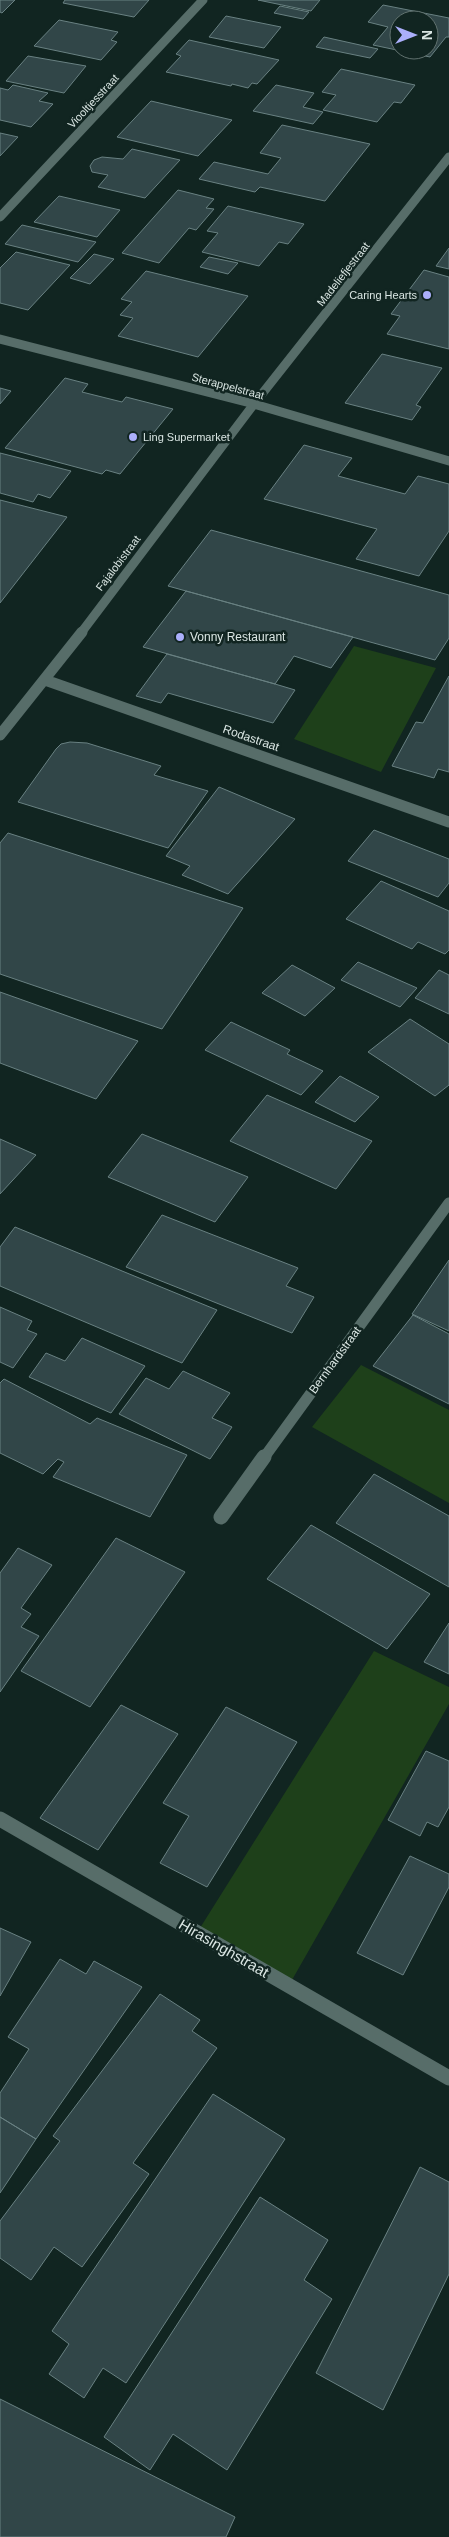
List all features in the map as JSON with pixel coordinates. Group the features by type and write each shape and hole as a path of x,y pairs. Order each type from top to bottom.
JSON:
{"street":[{"name":"Viooltjesstraat","path":"0,217 203,0"},
{"name":"Madeliefjestraat","path":"254,404 449,158"},
{"name":"Sterappelstraat","path":"0,339 254,404 449,461"},
{"name":"Fajalobistraat","path":"0,735 45,680 254,404"},
{"name":"Rodastraat","path":"45,680 449,822"},
{"name":"Bernhardstraat","path":"221,1517 449,1203"},
{"name":"Hirasinghstraat","path":"0,1819 449,2078"}],"green space":[{"path":"354,646 436,668 381,772 294,739"},
{"path":"361,1365 449,1410 449,1503 312,1427"},
{"path":"374,1651 449,1687 449,1704 292,1980 200,1928"}],"building":[{"path":"0,0 15,0 2,13 0,12"},
{"path":"65,0 149,0 134,17 63,3"},
{"path":"258,0 320,0 311,11"},
{"path":"383,5 408,10 389,10 389,48 373,45 388,27 368,22"},
{"path":"280,6 309,12 303,19 274,13"},
{"path":"226,16 281,27 264,48 209,37"},
{"path":"439,16 449,18 449,37 446,37 439,46"},
{"path":"59,20 118,32 111,40 117,42 101,60 34,46"},
{"path":"324,37 378,49 370,58 316,47"},
{"path":"189,40 279,60 257,84 252,83 248,88 166,72 181,56 176,54"},
{"path":"28,56 86,66 64,93 6,81"},
{"path":"341,69 415,85 401,103 394,102 377,122 323,110 336,95 322,92"},
{"path":"13,85 48,93 39,101 53,104 31,127 0,120 0,88 8,90"},
{"path":"276,85 314,93 303,107 323,112 313,124 253,111"},
{"path":"151,101 232,120 198,156 117,137"},
{"path":"282,125 370,144 325,201 260,187 255,192 199,179 214,162 268,174 281,158 260,153"},
{"path":"0,133 18,137 0,156"},
{"path":"132,149 180,160 145,198 98,187 108,175 92,172 90,166 94,160 102,157 123,159"},
{"path":"178,190 214,199 206,208 214,209 196,230 189,228 159,263 122,253"},
{"path":"59,196 120,210 97,237 34,222"},
{"path":"228,206 304,224 288,244 279,242 259,266 202,252 218,233 207,231"},
{"path":"22,225 96,242 78,262 5,244"},
{"path":"449,248 449,269 436,266"},
{"path":"16,252 70,265 28,310 0,303 0,268"},
{"path":"94,254 114,259 90,284 70,278"},
{"path":"209,257 238,263 228,274 200,267"},
{"name":"Caring Hearts","path":"424,270 449,277 449,349 387,334 400,316 391,314"},
{"path":"146,271 248,296 198,357 118,336 133,318 120,315 132,302 121,299"},
{"path":"382,354 442,368 416,405 421,407 412,420 345,403"},
{"path":"65,378 88,384 82,392 122,402 126,397 173,409 120,474 106,470 102,474 5,448"},
{"path":"0,388 11,391 0,404"},
{"path":"304,445 352,458 338,476 405,494 418,476 449,484 449,531 419,576 356,559 377,529 264,499"},
{"path":"0,453 71,471 50,498 38,494 33,502 0,493"},
{"path":"0,500 67,517 0,603"},
{"path":"211,530 449,595 449,638 435,660 168,586"},
{"path":"186,591 353,637 331,668 294,656 275,684 143,647"},
{"path":"167,654 295,690 273,723 168,693 161,703 136,696"},
{"path":"449,676 449,772 438,769 434,778 392,766 416,722 423,723"},
{"path":"70,742 87,743 161,766 154,775 208,791 168,848 18,802 56,749 61,744"},
{"path":"219,787 295,819 228,894 182,875 190,866 166,856"},
{"path":"374,830 449,859 449,883 438,897 348,861"},
{"path":"8,833 243,908 162,1029 0,974 0,843"},
{"path":"381,881 449,911 449,950 445,954 418,942 412,949 346,919"},
{"path":"358,962 417,988 400,1007 341,980"},
{"path":"292,965 335,988 305,1016 262,993"},
{"path":"439,970 449,975 449,1014 415,998"},
{"path":"0,992 138,1041 96,1099 0,1063"},
{"path":"410,1019 449,1044 449,1085 435,1096 368,1052"},
{"path":"231,1022 290,1050 287,1054 323,1071 301,1095 205,1050"},
{"path":"340,1076 379,1097 355,1122 315,1102"},
{"path":"267,1095 372,1141 336,1189 230,1141"},
{"path":"142,1134 248,1177 215,1222 108,1177"},
{"path":"0,1139 36,1155 0,1194"},
{"path":"162,1215 298,1268 286,1286 314,1297 292,1333 126,1267"},
{"path":"15,1227 217,1310 182,1363 0,1286 0,1247"},
{"path":"449,1260 449,1331 412,1314"},
{"path":"0,1307 32,1321 27,1330 37,1334 13,1368 0,1362"},
{"path":"413,1315 449,1334 449,1404 373,1366"},
{"path":"82,1338 145,1366 111,1413 29,1377 46,1353 65,1361"},
{"path":"183,1371 230,1393 212,1418 232,1427 210,1459 119,1414 146,1378 169,1389"},
{"path":"4,1379 90,1424 97,1418 187,1455 150,1517 53,1477 64,1462 58,1459 43,1474 0,1453 0,1383"},
{"path":"374,1474 449,1516 449,1587 336,1523"},
{"path":"311,1525 430,1594 387,1649 267,1579"},
{"path":"116,1538 185,1572 90,1707 21,1671"},
{"path":"18,1548 52,1565 21,1608 31,1614 21,1627 39,1636 0,1692 0,1573"},
{"path":"449,1623 449,1674 424,1662"},
{"path":"121,1705 178,1734 98,1850 40,1818"},
{"path":"226,1707 297,1742 207,1887 160,1863 189,1816 163,1803"},
{"path":"426,1751 449,1761 449,1807 438,1827 427,1822 420,1836 388,1820"},
{"path":"410,1856 449,1874 449,1887 403,1975 357,1953"},
{"path":"0,1928 31,1942 0,1996"},
{"path":"60,1959 86,1974 94,1961 142,1987 36,2139 0,2117 0,2093 29,2049 8,2037"},
{"path":"160,1994 200,2020 192,2031 217,2048 133,2163 149,2174 82,2267 54,2247 31,2280 0,2258 0,2221 60,2141 53,2136"},
{"path":"213,2094 285,2139 126,2383 103,2368 84,2398 49,2374 69,2344 52,2331"},
{"path":"0,2117 36,2139 0,2193"},
{"path":"420,2167 449,2182 449,2274 383,2410 316,2373"},
{"path":"260,2197 328,2240 304,2280 332,2299 227,2470 173,2434 150,2470 104,2437"},
{"path":"0,2399 235,2517 226,2537 0,2537"}],"place":[{"name":"Caring Hearts","path":"427,295"},
{"name":"Ling Supermarket","path":"133,437"},
{"name":"Vonny Restaurant","path":"180,637"}]}
